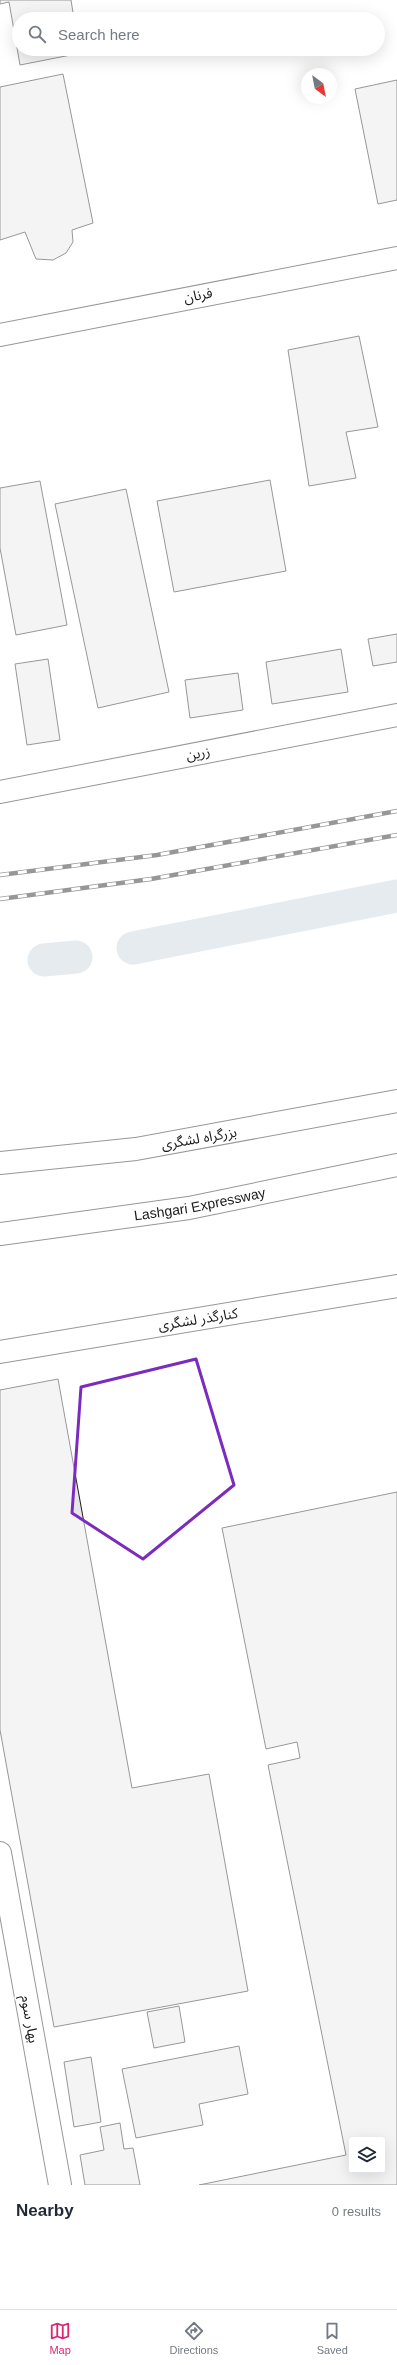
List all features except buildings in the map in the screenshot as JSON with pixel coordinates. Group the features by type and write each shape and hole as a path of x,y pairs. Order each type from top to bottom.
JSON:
{"main road":[{"name":"فرنان","path":"0,335 397,258"},
{"name":"زرین","path":"0,792 397,715"},
{"name":"بزرگراه لشگری","path":"0,1163 136,1149 397,1101"},
{"name":"Lashgari Expressway","path":"0,1234 189,1208 397,1165"},
{"name":"کنارگذر لشگری","path":"0,1352 397,1286"},
{"name":"بهار سوم","path":"0,1853 60,2185"}],"highlighted area":[{"path":"196,1359 234,1485 143,1559 72,1513 81,1387"}],"waterway":[{"path":"133,948 397,896"},
{"path":"44,960 76,957"}],"railway":[{"path":"0,875 157,855 397,811"},
{"path":"0,899 151,879 397,835"}]}
